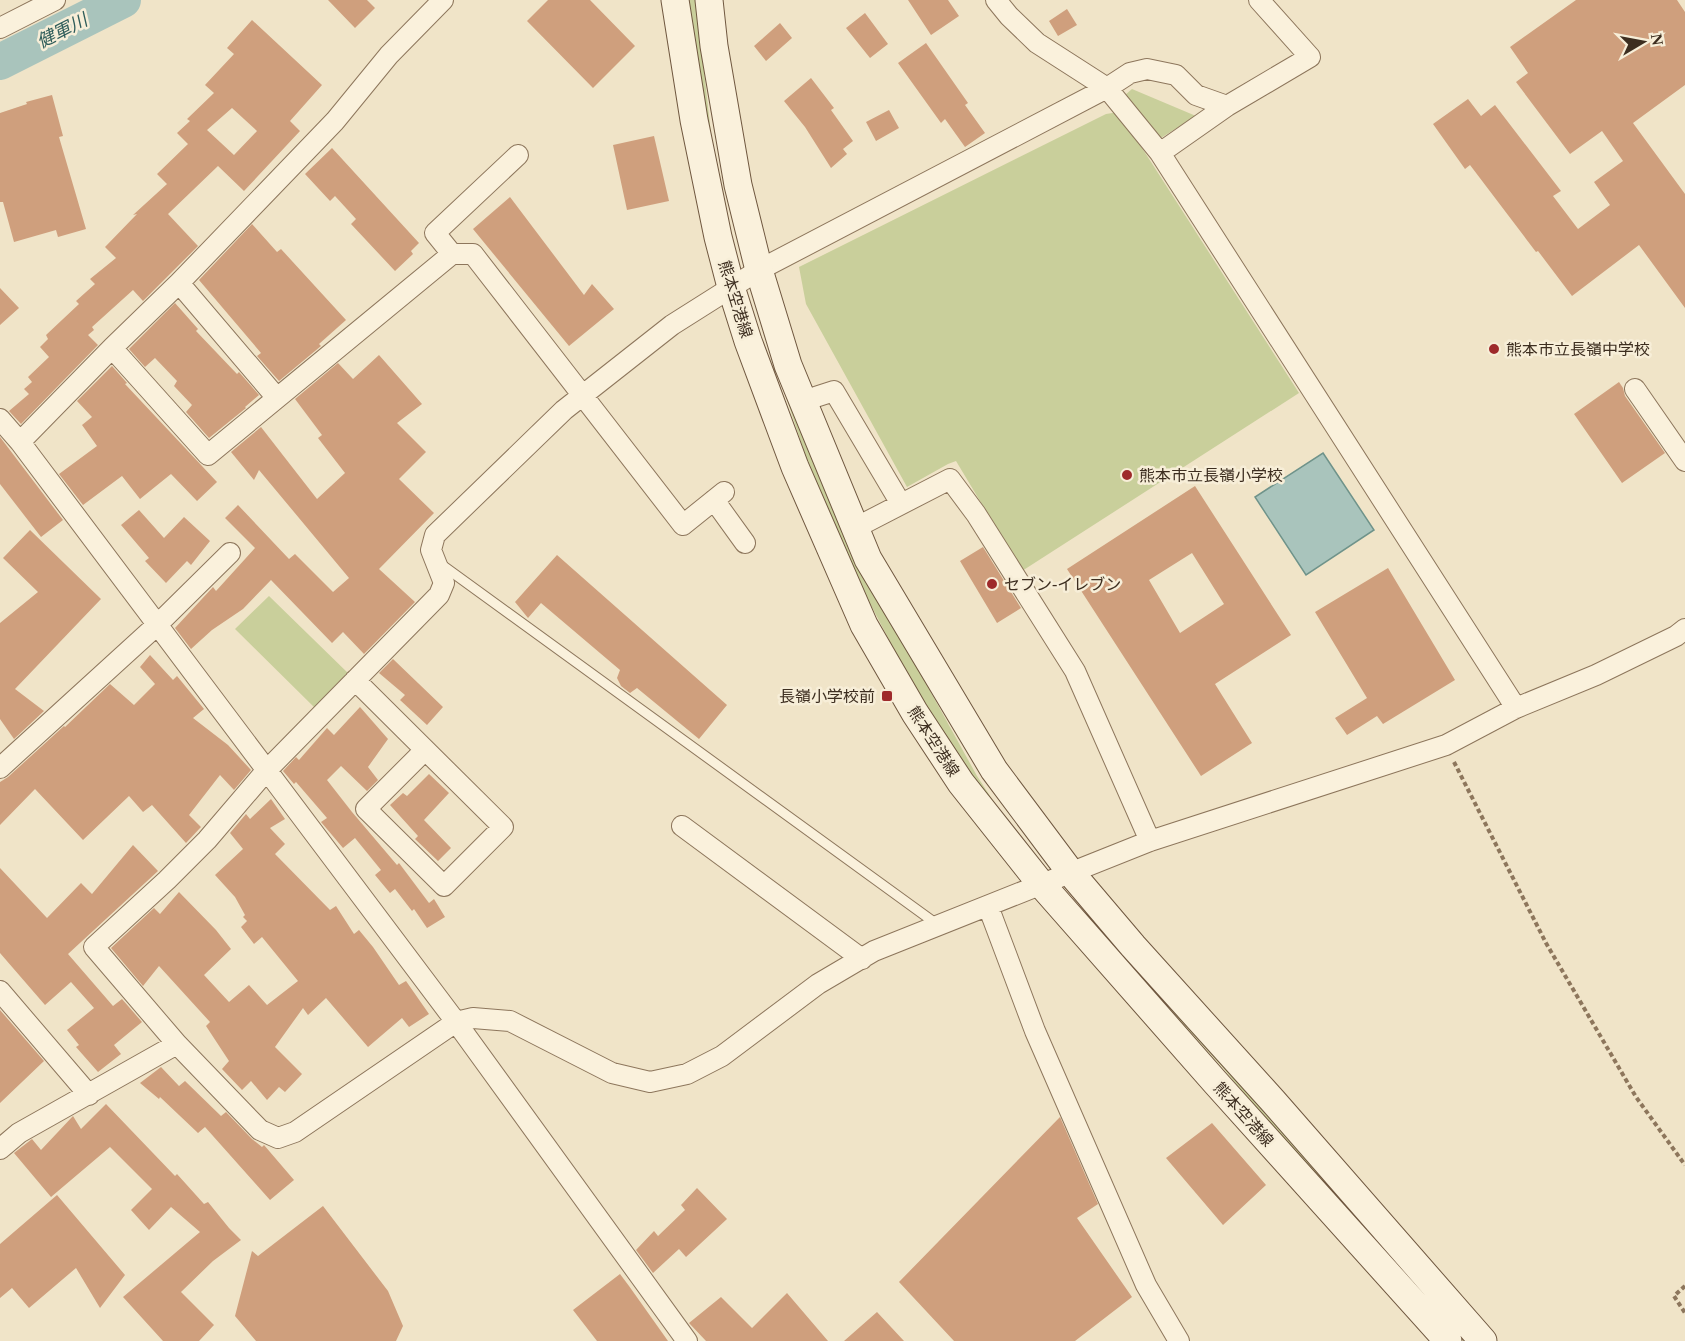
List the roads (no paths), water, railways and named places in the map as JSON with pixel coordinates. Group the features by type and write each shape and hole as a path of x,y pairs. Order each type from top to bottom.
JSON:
{"main road":[{"name":"熊本空港線","path":"675,0 694,120 718,237 731,287 787,446 864,625 915,713 962,783 1041,884 1448,1341"},
{"name":"熊本空港線","path":"710,0 714,46 738,185 759,270 788,365 868,559 994,770 1071,873 1483,1341"}],"street":[{"path":"20,442 179,283 335,121 389,55 443,0"},
{"path":"996,0 1037,44 1107,88 1160,153 1516,708"},
{"path":"1160,153 1227,106 1310,57 1259,0"},
{"path":"0,28 44,2"},
{"path":"1227,106 1196,95 1176,75 1147,69 1130,73 1107,88 759,270 672,325 583,393 435,535 431,550 444,583 438,595 266,771 207,840 94,947 177,1044 260,1130 278,1138 295,1132 456,1022 473,1018 510,1021 612,1073 650,1082 687,1074 722,1056 818,984 874,951 1150,842 1446,745 1516,708 1596,675 1676,636 1685,629"},
{"path":"452,254 435,233 518,155"},
{"path":"112,348 208,455 452,254 473,254 583,393 683,525 719,496 745,543"},
{"path":"179,283 277,398"},
{"path":"1635,389 1685,461"},
{"path":"802,401 834,392 901,504"},
{"path":"0,419 20,442 456,1022 687,1341"},
{"path":"855,528 950,478 969,503 1075,671 1150,842"},
{"path":"0,768 157,625 230,553"},
{"path":"355,680 425,750 503,828 444,886 366,809 425,750"},
{"path":"682,826 862,959"},
{"path":"988,906 1035,1031 1146,1285 1179,1341"},
{"path":"0,991 89,1095"},
{"path":"0,1149 19,1133 177,1044"}],"lane":[{"path":"435,560 939,926"}],"water":[{"path":"1323,453 1374,530 1306,575 1255,497"}],"waterway":[{"name":"健軍川","path":"0,62 123,0"}],"place":[{"name":"熊本市立長嶺中学校","path":"1494,349"},
{"name":"熊本市立長嶺小学校","path":"1127,475"},
{"name":"セブン-イレブン","path":"992,584"},
{"name":"長嶺小学校前","path":"887,696"}]}
